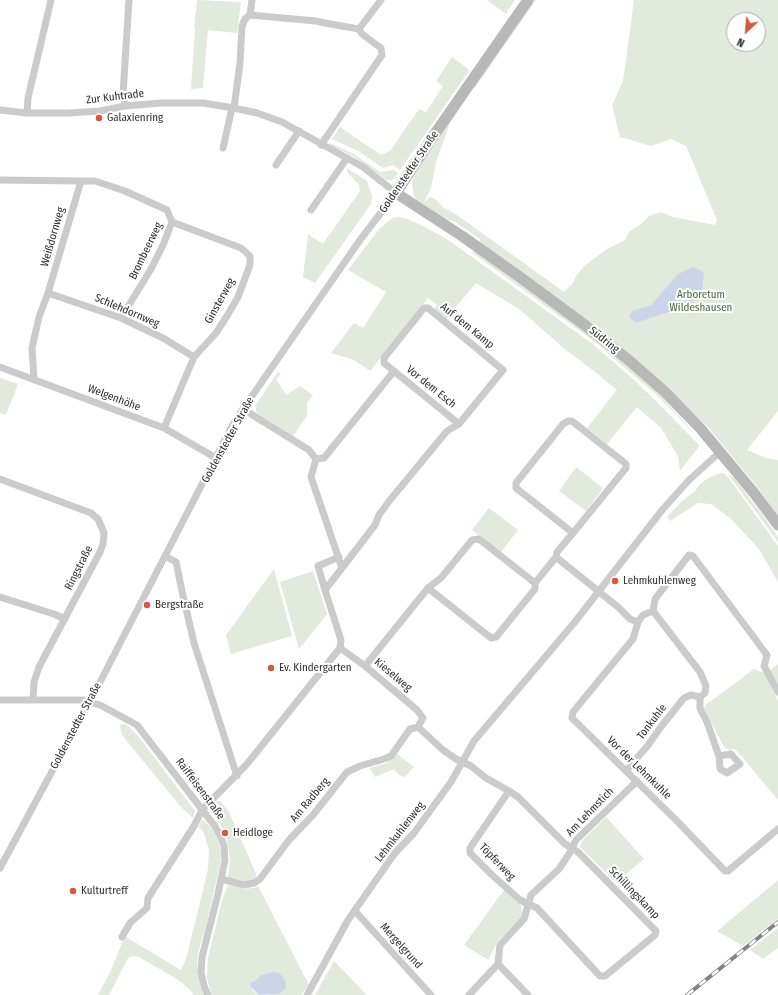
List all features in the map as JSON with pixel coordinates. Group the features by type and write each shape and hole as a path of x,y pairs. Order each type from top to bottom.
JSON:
{"main road":[{"name":"Goldenstedter Straße","path":"396,193 434,135 528,0"},
{"name":"Südring","path":"396,193 462,236 586,326 665,392 700,428 754,493 778,525"}],"street":[{"path":"28,113 28,98 51,0"},
{"path":"125,106 122,94 129,0"},
{"path":"223,148 233,108 240,63 242,26 246,19 250,16 252,0"},
{"path":"359,29 381,0"},
{"path":"250,16 316,20 324,24 359,29"},
{"path":"321,145 382,55 381,48 362,34 359,29"},
{"name":"Zur Kuhtrade","path":"0,110 28,113 100,111 125,106 161,103 203,103 233,108 277,120 299,131 363,168 396,193"},
{"path":"276,165 299,131"},
{"path":"311,210 347,158"},
{"path":"0,180 81,181"},
{"name":"Brombeerweg","path":"81,181 95,181 125,191 160,206 167,210 172,222 151,269 121,318"},
{"name":"Weißdornweg","path":"34,379 32,348 39,317 48,293 81,181"},
{"name":"Goldenstedter Straße","path":"0,868 243,409 360,240 396,193"},
{"name":"Ginsterweg","path":"164,428 194,357 216,333 238,297 250,265 250,256 241,248 172,222"},
{"name":"Schlehdornweg","path":"48,293 121,318 163,338 194,357"},
{"name":"Auf dem Kamp","path":"394,371 384,363 384,358 424,308 428,308 503,370 459,424"},
{"name":"Welgenhöhe","path":"0,367 139,420 164,428 216,458"},
{"name":"Vor dem Esch","path":"316,459 324,458 394,371 459,424 447,432 390,500 379,515 375,525 342,568"},
{"path":"243,409 309,450 316,459 311,477 342,568 325,590"},
{"path":"428,588 490,638 496,638 535,588 535,583 556,557 557,552 573,533 626,468 626,464 572,421 568,421 563,424 516,484 516,488 573,533"},
{"name":"Lehmkuhlenweg","path":"307,995 337,939 355,911 396,853 434,807 451,782 474,741 529,678 599,592 663,509 689,480 720,452"},
{"name":"Ringstraße","path":"0,479 91,513 98,518 104,533 103,544 100,552 39,668 34,682 33,700"},
{"path":"365,666 428,588 441,578 472,540 479,539 535,583"},
{"path":"719,756 707,722 700,708 700,697 705,692 706,686 700,672 653,611 655,600 689,555 693,556 767,655 764,666 778,692"},
{"path":"165,556 176,562 194,643 237,776"},
{"path":"122,937 130,923 147,908 148,898 194,826 202,810 237,776 340,648 341,640 318,566 339,557"},
{"path":"556,557 618,607 630,620 638,622 643,615 653,611"},
{"path":"0,597 54,614 65,619"},
{"name":"Vor der Lehmkuhle","path":"638,622 633,639 573,712 572,718 637,781 725,871 728,871 778,829"},
{"name":"Kieselweg","path":"340,648 365,666 417,710 423,718 418,727"},
{"name":"Tonkuhle","path":"626,771 649,744 684,698 691,695 700,697"},
{"path":"0,700 76,699 89,702"},
{"name":"Raiffeisenstraße","path":"89,702 100,705 137,725 220,836 224,846 225,860 202,957 201,972 204,986 208,995"},
{"path":"418,727 443,750 471,766 486,778 518,797 565,844 572,848"},
{"name":"Am Radberg","path":"221,879 244,885 254,883 260,879 289,840 313,815 347,772 391,756 410,730 418,727"},
{"name":"Am Lehmstich","path":"498,964 500,945 524,919 531,895 559,869 576,840 637,781"},
{"name":"Töpferweg","path":"510,792 470,848 470,853 520,900 528,902"},
{"name":"Schillingskamp","path":"528,902 537,908 600,976 605,976 655,935 656,931 578,852 572,848"},
{"name":"Mergelgrund","path":"355,911 431,995"},
{"path":"469,995 498,964 528,995"}],"green space":[{"path":"197,0 241,2 237,33 208,30 203,88 191,89 194,28"},
{"path":"487,0 515,0 506,14"},
{"path":"532,0 536,0 474,89 473,85"},
{"name":"Arboretum Wildeshausen","path":"634,0 778,0 778,411 747,450 766,458 778,460 778,517 759,489 707,426 643,367 481,244 480,239 455,222 445,219 415,198 412,184 414,176 464,98 468,96 450,123 436,162 431,188 424,202 430,197 435,199 443,207 457,215 564,292 573,283 576,276 584,266 607,249 625,240 629,232 641,224 649,216 661,212 673,217 715,225 717,220 686,146 671,139 651,146 620,137 612,105 623,81"},
{"path":"452,57 469,71 400,170 393,165 383,168 358,151 332,139 340,127 381,155 390,151 419,109 426,112 443,86 436,81"},
{"path":"330,143 352,153 380,172 394,170 398,173 393,180 387,180 351,155 331,146"},
{"path":"347,168 367,181 372,196 371,204 315,283 303,277 308,234 323,244 360,191 359,185 347,172"},
{"path":"392,218 405,218 421,225 447,239 594,345 633,379 699,445 680,471 678,456 661,428 637,407 607,444 587,428 617,390 567,351 519,309 476,283 446,319 434,310 437,305 428,298 370,371 354,360 331,353 354,323 363,328 386,292 348,270 379,229"},
{"path":"470,251 480,254 596,339 662,397 700,440 660,398 595,342"},
{"path":"278,372 281,374 276,379 286,395 300,386 313,395 307,403 307,416 293,436 257,413 255,406"},
{"path":"0,378 18,384 6,415 0,413"},
{"path":"576,467 603,488 586,511 559,491"},
{"path":"724,473 728,477 778,546 778,582 759,549 730,518 711,504 698,503 670,521 667,517 681,502 695,491 700,484 710,477"},
{"path":"727,473 735,479 762,514 778,537 778,542"},
{"path":"489,508 518,530 501,552 472,530"},
{"path":"274,569 292,636 231,654 226,635"},
{"path":"313,571 327,614 299,649 280,582"},
{"path":"778,664 778,685 770,670"},
{"path":"754,669 764,673 778,701 778,800 737,751 734,749 729,750 724,747 704,708 707,704"},
{"path":"126,724 138,736 195,811 193,818 180,806 122,735 120,725"},
{"path":"396,753 414,767 405,777 399,775 394,769 375,777 370,768 387,763"},
{"path":"215,801 220,801 229,812 257,876 249,882 228,878 230,858 226,834 210,811"},
{"path":"606,817 644,859 617,882 615,882 580,847 582,841"},
{"path":"200,821 205,821 216,834 221,856 197,963 200,986 204,995 194,995 180,981 139,957 133,956 128,958 109,995 98,995 126,937 181,970 186,959 208,869 209,850 204,833 199,827"},
{"path":"778,880 778,919 743,946 717,931"},
{"path":"229,885 244,889 258,886 309,985 301,995 268,995 282,992 273,972 261,975 255,981 251,982 253,991 259,995 212,995 207,978 208,958 222,900"},
{"path":"504,890 521,905 522,914 520,919 498,941 488,960 464,945"},
{"path":"778,928 778,948 763,959 750,950"},
{"path":"334,961 367,995 315,995"}],"water":[{"path":"693,267 704,272 702,292 689,305 636,323 629,317 632,311 651,305 678,274"},
{"path":"273,972 279,973 284,978 286,984 285,989 279,994 259,995 251,987 251,982 255,981 261,975"}],"railway":[{"path":"687,995 778,922"}],"place":[{"name":"Galaxienring","path":"99,118"},
{"name":"Lehmkuhlenweg","path":"615,581"},
{"name":"Bergstraße","path":"147,605"},
{"name":"Ev. Kindergarten","path":"271,668"},
{"name":"Heidloge","path":"225,833"},
{"name":"Kulturtreff","path":"73,891"}]}
